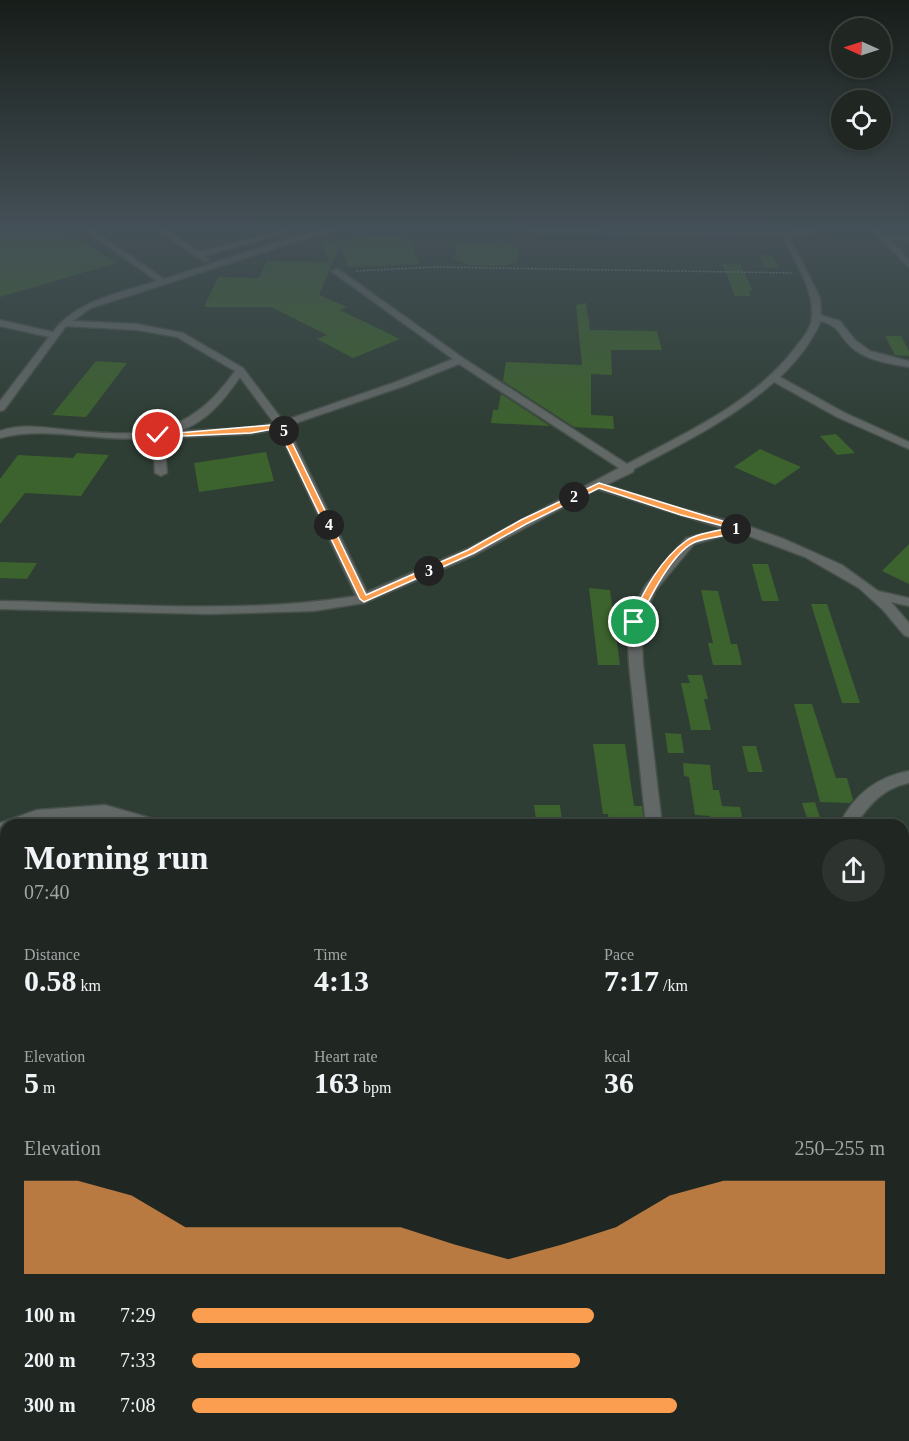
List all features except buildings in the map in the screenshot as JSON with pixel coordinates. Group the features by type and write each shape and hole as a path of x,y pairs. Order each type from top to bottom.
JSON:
{"street":[{"path":"0,408 64,323 88,306 117,296"},
{"path":"370,296 460,360 630,470"},
{"path":"0,605 209,610 314,608 364,599 471,552 523,522 630,470 711,424 775,378 809,337 817,317 815,296"},
{"path":"817,317 837,323 852,345 868,355 909,363"},
{"path":"0,323 54,335"},
{"path":"64,323 136,327 180,335 240,370 281,425 364,599"},
{"path":"0,435 23,430 96,435 251,431 281,425 400,384 460,360"},
{"path":"158,435 178,429 211,410 228,391 240,370"},
{"path":"775,378 841,415 909,446"},
{"path":"158,435 161,473"},
{"path":"599,486 684,514 741,528 814,556 851,575 878,595 909,632"},
{"path":"653,819 636,664 634,622 650,589 690,541 741,528"},
{"path":"878,595 909,602"},
{"path":"851,819 862,800 892,779 909,777"},
{"path":"32,819 105,812 130,819"}],"shaded area":[{"path":"0,296 909,296 909,819 0,819"}],"route":[{"path":"158,435 251,431 281,425 364,599 471,552 523,522 599,486 684,514 741,528 690,541 650,589 634,622"}]}
